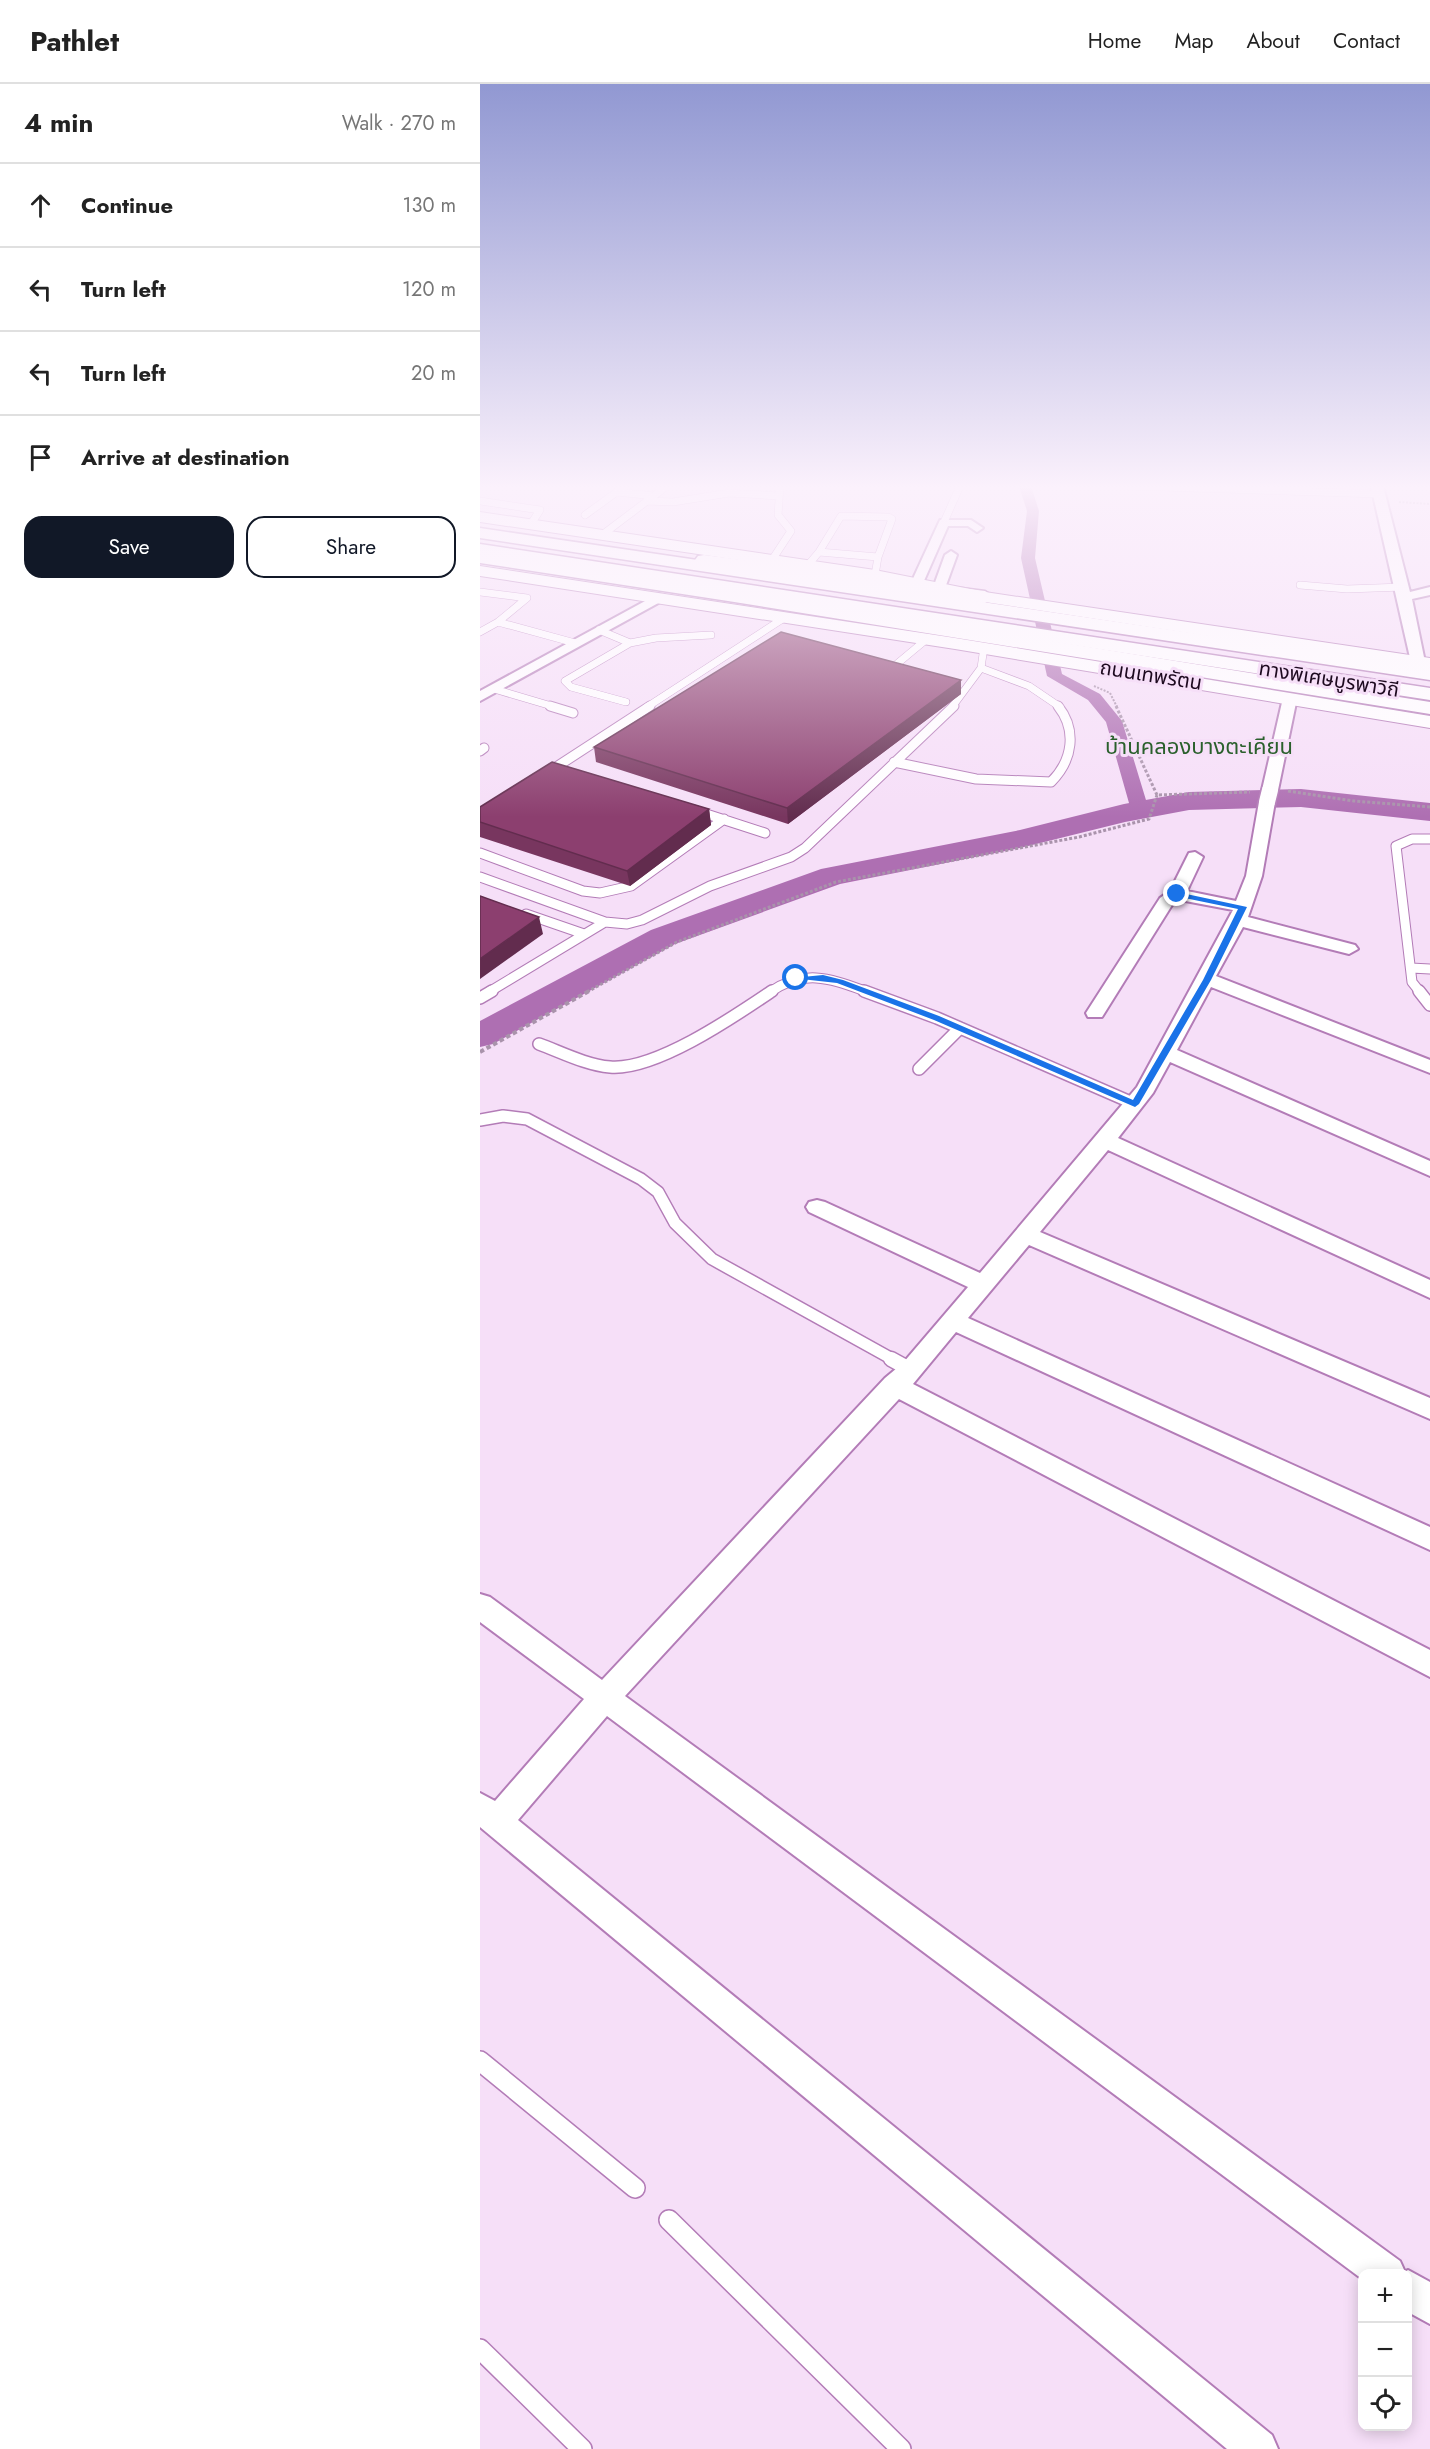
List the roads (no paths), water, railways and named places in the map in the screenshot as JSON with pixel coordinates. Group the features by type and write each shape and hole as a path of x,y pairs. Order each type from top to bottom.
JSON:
{"highway":[{"path":"701,596 867,628"},
{"name":"ถนนเทพรัตน","path":"736,596 1430,708"},
{"name":"ทางพิเศษบูรพาวิถี","path":"790,596 1430,694"},
{"name":"ทางพิเศษบูรพาวิถี","path":"865,596 1430,682"},
{"name":"ถนนเทพรัตน","path":"927,596 1426,667"},
{"path":"981,596 985,597"}],"main road":[{"name":"ถนนเทพรัตน","path":"647,596 784,618 867,628 1430,722"},
{"path":"982,596 1426,667"}],"street":[{"path":"1405,596 1426,667"},
{"path":"485,693 658,598"},
{"path":"1257,2449 489,1815 603,1699 903,1378 1135,1104 1207,980 1241,913 1254,876 1268,794 1290,698"},
{"path":"1095,1012 1160,908 1177,894 1195,857"},
{"path":"1177,894 1349,949"},
{"path":"1207,980 1430,1067"},
{"path":"1166,1053 1430,1169"},
{"path":"1105,1140 1430,1290"},
{"path":"817,1207 982,1284"},
{"path":"1026,1235 1430,1409"},
{"path":"953,1321 1430,1539"},
{"path":"903,1378 1430,1664"},
{"path":"480,1606 603,1699 1380,2269"},
{"path":"1412,2292 1430,2305"}],"lane":[{"path":"480,632 498,622 527,598 514,596"},
{"path":"537,780 784,618"},
{"path":"498,622 575,643"},
{"path":"599,630 630,643"},
{"path":"626,702 571,687 565,681 630,643 656,638 711,635"},
{"path":"755,637 767,640"},
{"path":"892,668 928,638"},
{"path":"480,877 605,922 627,924 642,920 710,886 791,857 805,848 959,701 981,668 984,647"},
{"path":"881,666 903,671"},
{"path":"894,762 976,779 1051,782 1061,773 1072,743 1070,720 1054,701 1025,683 981,668"},
{"path":"485,693 573,713"},
{"path":"556,767 568,771"},
{"path":"683,806 765,832"},
{"path":"480,853 584,891 615,892 632,886 724,819"},
{"path":"1430,839 1412,839 1396,846 1412,982 1430,1005"},
{"path":"511,908 584,934"},
{"path":"480,998 605,922"},
{"path":"1411,968 1430,969"},
{"path":"539,1044 592,1063 611,1067 635,1064 694,1042 784,982 808,976 840,982 960,1028 1135,1104"},
{"path":"919,1069 960,1028"},
{"path":"480,1120 503,1116 526,1119 641,1179 658,1192 675,1223 712,1259 903,1378"},
{"path":"480,2062 635,2188"},
{"path":"669,2220 901,2449"},
{"path":"480,2349 582,2449"}],"waterway":[{"path":"1037,596 1055,676 1094,697 1114,721 1140,810"},
{"path":"480,1036 663,937 832,876 1020,839 1124,813 1189,801 1301,798 1430,812"}],"district":[{"name":"บ้านคลองบางตะเคียน","path":"1199,746"}]}
